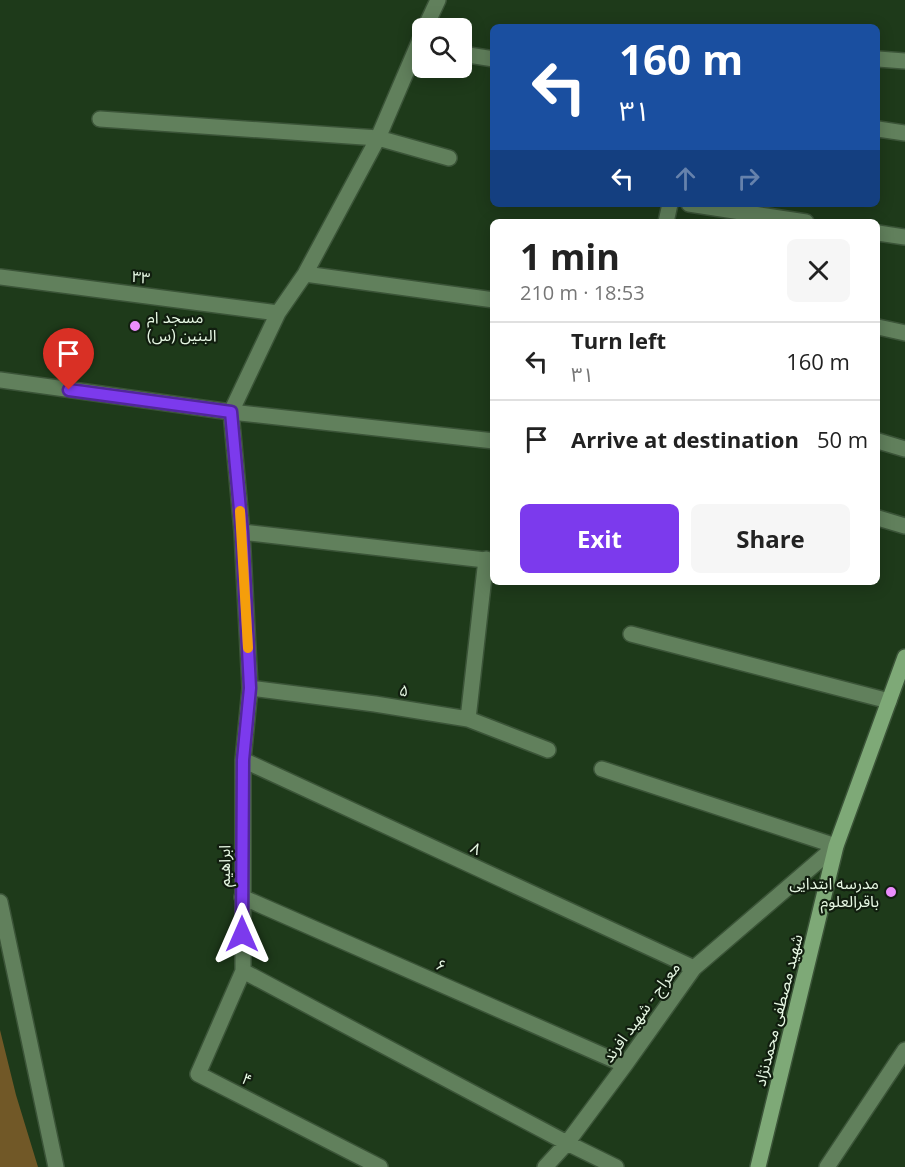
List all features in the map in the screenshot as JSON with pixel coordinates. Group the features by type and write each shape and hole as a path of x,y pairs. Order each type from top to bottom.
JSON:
{"main road":[{"name":"شهید مصطفی محمدنژاد","path":"758,1167 836,846 905,657"}],"street":[{"path":"430,18 438,0"},
{"path":"472,55 490,58"},
{"path":"880,59 905,61"},
{"path":"231,412 278,313 304,274 378,138 412,63"},
{"path":"100,118 378,138 448,158"},
{"path":"880,129 905,133"},
{"path":"708,207 786,219"},
{"path":"880,233 905,237"},
{"path":"304,274 490,299"},
{"name":"۳۳","path":"0,278 278,313"},
{"path":"880,327 905,333"},
{"path":"0,380 231,412 490,441"},
{"name":"ابراهیم","path":"231,412 242,532 250,688 243,760 243,971"},
{"path":"880,442 905,449"},
{"path":"880,519 905,526"},
{"path":"242,532 490,560 468,719"},
{"path":"631,634 889,701"},
{"name":"۵","path":"250,688 468,719 548,750"},
{"name":"۸","path":"243,760 694,968"},
{"path":"602,769 836,846"},
{"name":"معراج - شهید افرند","path":"545,1167 567,1143 694,968 836,846"},
{"name":"۶","path":"242,897 625,1065"},
{"path":"0,902 56,1167"},
{"path":"243,971 616,1167"},
{"name":"۴","path":"243,971 198,1074 380,1167"},
{"path":"827,1167 905,1050"}],"shaded area":[{"path":"0,1030 16,1095 38,1167 0,1167"}],"slow traffic":[{"path":"240,511 248,648"}],"place":[{"name":"مسجد ام البنین (س)","path":"135,326"},
{"name":"مدرسه ابتدایی باقرالعلوم","path":"891,892"}],"route":[{"path":"69,390 231,412 242,532 250,688 243,760 242,934"}]}
